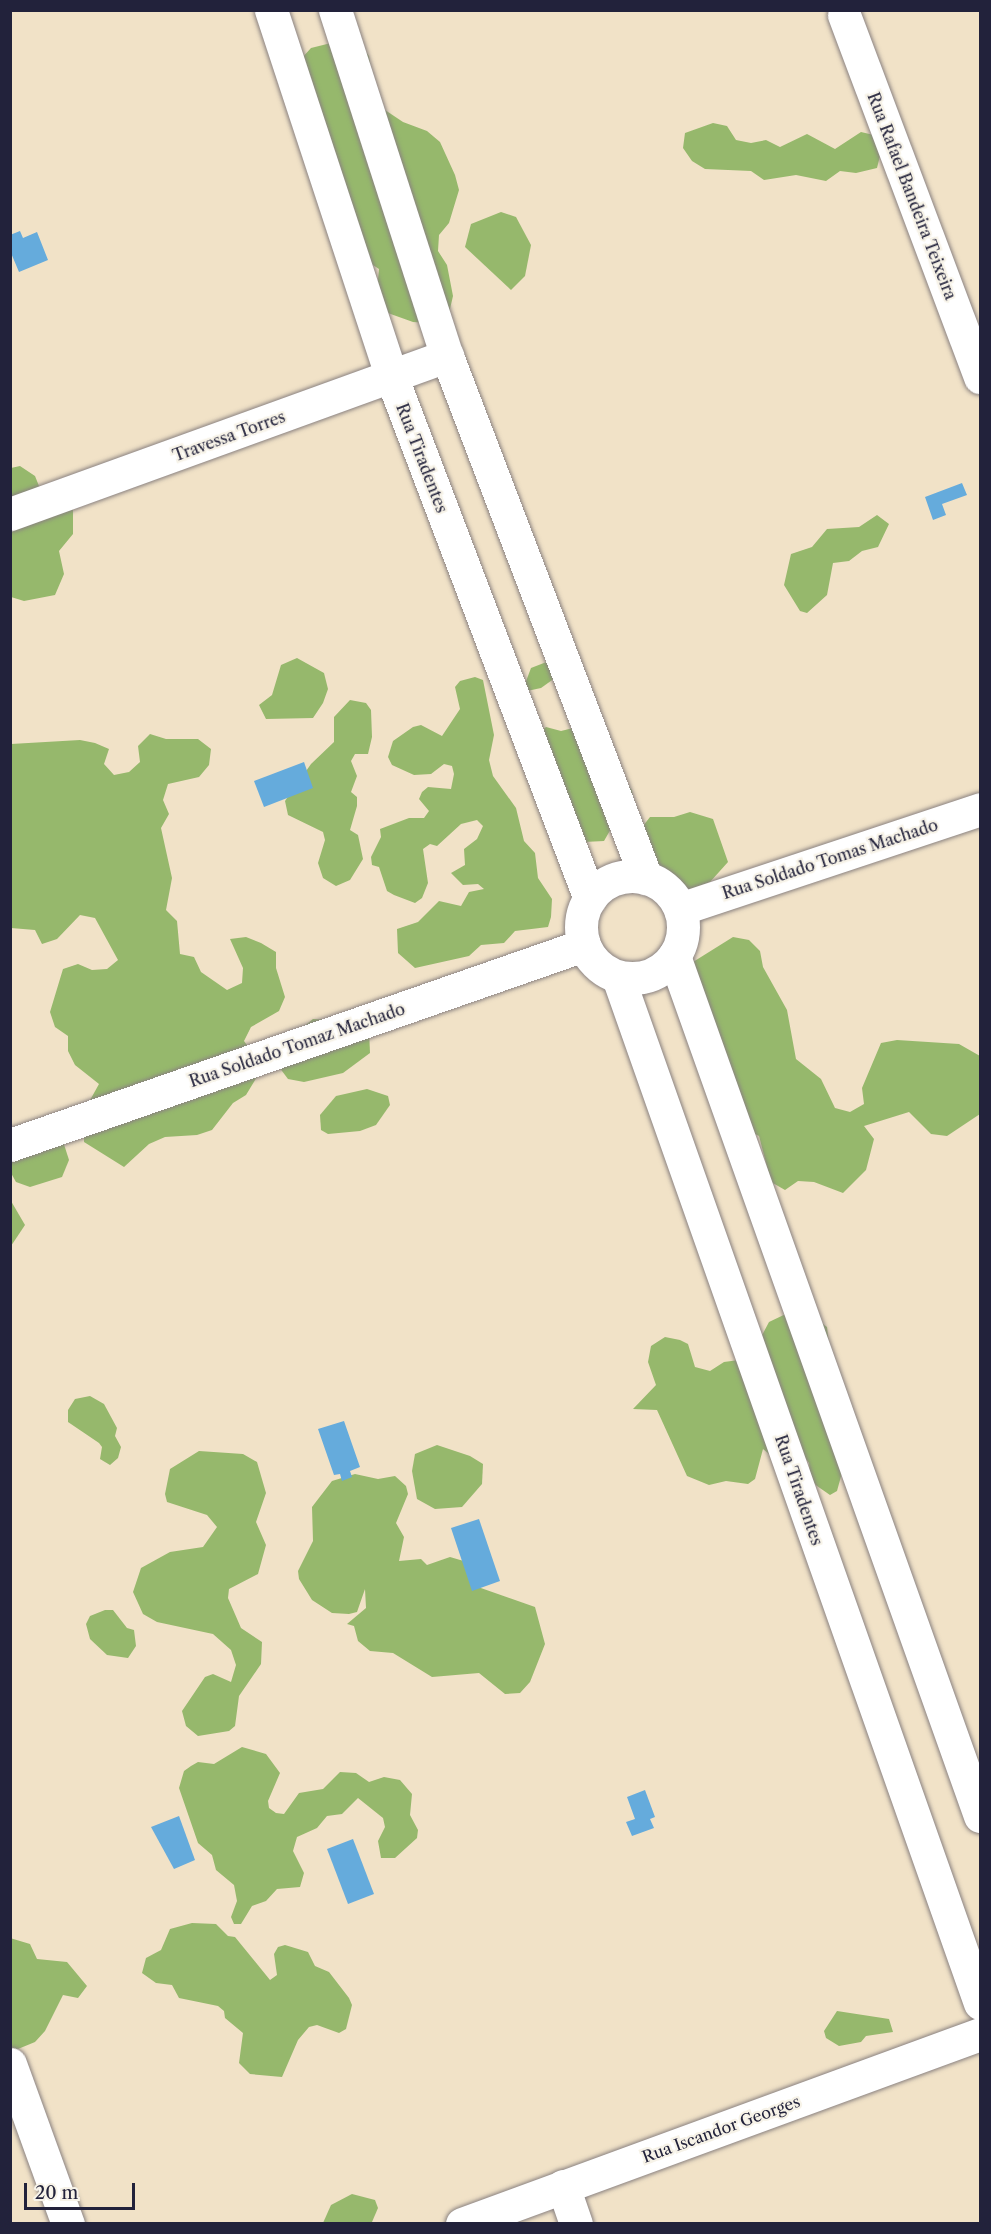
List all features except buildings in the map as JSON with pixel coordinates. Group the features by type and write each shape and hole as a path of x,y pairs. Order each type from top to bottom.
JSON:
{"main road":[{"name":"Rua Tiradentes","path":"271,10 392,378 590,899"},
{"path":"335,10 447,356 646,878 672,896 680,909 681,941 674,956 650,975 618,977 592,959 584,945 583,914 590,899 614,879 646,878"},
{"name":"Rua Rafael Bandeira Teixeira","path":"844,15 981,376"},
{"name":"Travessa Torres","path":"10,514 392,378 447,356"},
{"name":"Rua Soldado Tomas Machado","path":"680,909 981,809"},
{"name":"Rua Soldado Tomaz Machado","path":"10,1145 584,945"},
{"path":"674,956 981,1816"},
{"name":"Rua Tiradentes","path":"618,977 981,2003"},
{"name":"Rua Iscandor Georges","path":"462,2223 981,2034"},
{"path":"10,2064 68,2223"},
{"path":"563,2186 576,2223"}],"green space":[{"path":"343,40 359,43 369,56 376,104 403,122 427,131 440,142 455,175 459,190 449,223 439,235 438,251 447,265 453,296 449,313 429,323 413,322 385,312 376,300 379,269 353,252 301,59 311,48"},
{"path":"713,123 727,126 736,140 751,143 766,140 780,147 807,134 835,149 861,132 878,136 881,152 877,168 856,173 840,171 826,181 796,175 764,180 751,171 705,169 692,161 683,148 685,133"},
{"path":"501,212 516,217 531,245 525,276 511,290 465,247 471,224"},
{"path":"20,466 35,476 41,491 70,503 73,510 73,534 59,551 64,574 55,595 24,601 11,597 11,468"},
{"path":"877,515 889,524 878,547 862,551 849,561 833,563 827,595 807,613 800,611 784,585 791,554 812,547 827,529 859,527"},
{"path":"297,658 324,673 328,689 323,703 313,718 266,719 259,705 272,695 281,665"},
{"path":"549,661 555,678 541,688 527,691 525,684 531,668"},
{"path":"475,677 483,680 494,735 489,760 493,776 516,808 524,841 535,853 538,878 552,899 551,917 548,927 515,931 504,943 481,945 469,956 415,968 398,953 397,929 418,922 439,901 461,906 469,892 484,889 478,884 463,885 451,873 465,865 464,849 477,839 483,826 477,820 461,824 437,846 430,844 423,849 428,883 422,898 415,903 387,891 379,867 372,865 371,857 381,837 380,829 409,818 424,818 429,811 419,799 422,792 428,787 451,789 454,774 452,766 444,764 431,774 414,775 392,765 388,757 393,741 413,727 421,725 442,736 460,709 455,687 460,681"},
{"path":"350,700 366,703 371,710 372,737 368,754 355,754 351,761 357,776 351,792 357,797 357,806 350,830 358,835 363,859 350,880 336,886 323,878 318,863 325,840 323,832 288,815 285,801 311,764 334,742 334,717"},
{"path":"546,727 561,731 573,728 632,790 634,811 612,827 604,841 584,842 540,732"},
{"path":"150,734 166,739 198,739 211,749 209,765 199,777 168,784 163,800 169,814 161,828 172,878 166,910 177,921 180,954 194,957 201,972 227,990 242,983 243,968 230,939 246,937 261,943 276,952 276,968 285,997 279,1011 251,1027 244,1041 263,1067 246,1095 233,1103 212,1130 197,1135 165,1137 149,1144 124,1167 84,1142 84,1111 99,1084 75,1065 68,1051 68,1036 55,1027 50,1012 63,969 78,964 92,970 107,969 118,960 95,918 80,915 57,939 42,944 35,930 11,928 11,744 80,740 95,743 109,749 104,764 114,775 129,772 140,762 138,746"},
{"path":"690,812 713,819 728,862 710,882 673,896 660,882 643,826 650,817 674,817"},
{"path":"733,937 749,940 760,951 763,967 787,1010 796,1059 821,1079 835,1108 850,1112 864,1104 862,1088 881,1043 897,1040 959,1044 980,1056 980,1114 947,1136 931,1134 909,1112 864,1126 874,1139 866,1170 843,1193 814,1182 798,1181 785,1190 771,1182 759,1136 745,1129 693,962"},
{"path":"313,1019 338,1020 369,1030 370,1053 343,1073 304,1082 288,1079 279,1067 282,1044"},
{"path":"367,1089 388,1096 390,1105 376,1125 360,1131 328,1134 321,1130 320,1115 336,1096"},
{"path":"61,1135 69,1160 62,1177 30,1187 16,1182 11,1173 10,1142"},
{"path":"11,1201 25,1225 10,1246"},
{"path":"792,1311 808,1313 827,1327 843,1469 837,1491 830,1495 810,1479 809,1463 799,1450 769,1454 763,1449 755,1479 748,1484 726,1481 709,1485 687,1476 657,1410 633,1409 656,1385 648,1362 651,1346 665,1337 680,1340 688,1344 695,1367 710,1371 724,1362 739,1360 761,1337 769,1322"},
{"path":"90,1396 104,1404 117,1428 115,1436 121,1447 118,1458 110,1465 100,1459 102,1447 99,1443 68,1422 68,1410 75,1399"},
{"path":"437,1445 470,1456 483,1464 482,1484 462,1507 435,1509 417,1499 412,1471 415,1454"},
{"path":"199,1451 243,1454 257,1462 266,1493 256,1522 266,1545 258,1574 229,1589 228,1598 241,1628 262,1642 261,1664 239,1696 235,1726 229,1731 198,1736 186,1726 182,1711 205,1677 213,1674 231,1682 236,1665 231,1650 213,1634 157,1622 143,1614 133,1592 141,1568 170,1552 203,1547 217,1527 207,1515 167,1502 165,1494 170,1469"},
{"path":"355,1474 378,1479 395,1476 406,1486 408,1494 396,1523 404,1537 399,1561 421,1559 427,1565 450,1557 467,1562 478,1587 535,1607 545,1644 530,1682 520,1693 505,1694 479,1673 432,1677 393,1653 370,1651 358,1641 354,1626 347,1624 366,1608 365,1589 357,1612 349,1614 332,1613 312,1600 299,1579 298,1571 313,1541 312,1507 332,1481"},
{"path":"105,1610 113,1610 127,1628 134,1630 136,1646 128,1658 107,1655 90,1639 86,1624 90,1616"},
{"path":"242,1747 266,1754 280,1773 268,1801 269,1808 276,1813 284,1814 299,1793 323,1789 340,1772 356,1773 369,1782 384,1777 400,1780 412,1794 410,1815 418,1830 417,1838 395,1858 381,1858 378,1841 385,1827 383,1818 358,1798 342,1814 327,1816 317,1828 297,1837 293,1851 304,1873 300,1887 277,1889 266,1901 252,1906 241,1924 234,1924 231,1917 237,1901 234,1885 216,1870 212,1855 198,1843 179,1788 184,1771 191,1766 198,1762 214,1764"},
{"path":"192,1923 216,1924 228,1936 235,1937 270,1980 277,1975 274,1954 278,1947 285,1945 308,1952 315,1966 329,1972 349,1998 352,2005 346,2029 339,2033 317,2025 309,2027 298,2040 282,2077 250,2074 239,2063 243,2033 225,2018 224,2011 218,2006 179,1998 172,1985 156,1983 142,1973 146,1958 161,1950 170,1929"},
{"path":"10,1938 30,1944 37,1959 67,1962 87,1986 78,1998 63,1995 45,2031 35,2042 18,2049 11,2048"},
{"path":"837,2011 889,2019 893,2032 866,2036 861,2042 839,2046 826,2038 824,2031"},
{"path":"352,2194 375,2200 378,2208 372,2222 323,2223 331,2205"}],"water":[{"path":"20,231 23,238 37,232 48,260 19,272 11,253 10,235"},
{"path":"962,483 967,495 942,504 946,515 933,520 925,497"},
{"path":"304,762 313,788 264,807 254,781"},
{"path":"344,1421 360,1467 350,1471 352,1477 342,1481 340,1474 334,1475 318,1429"},
{"path":"479,1519 500,1581 472,1591 451,1528"},
{"path":"645,1790 655,1817 650,1819 654,1828 632,1836 626,1822 635,1819 627,1797"},
{"path":"179,1816 195,1860 174,1869 151,1827"},
{"path":"353,1839 374,1894 348,1904 327,1849"}]}
